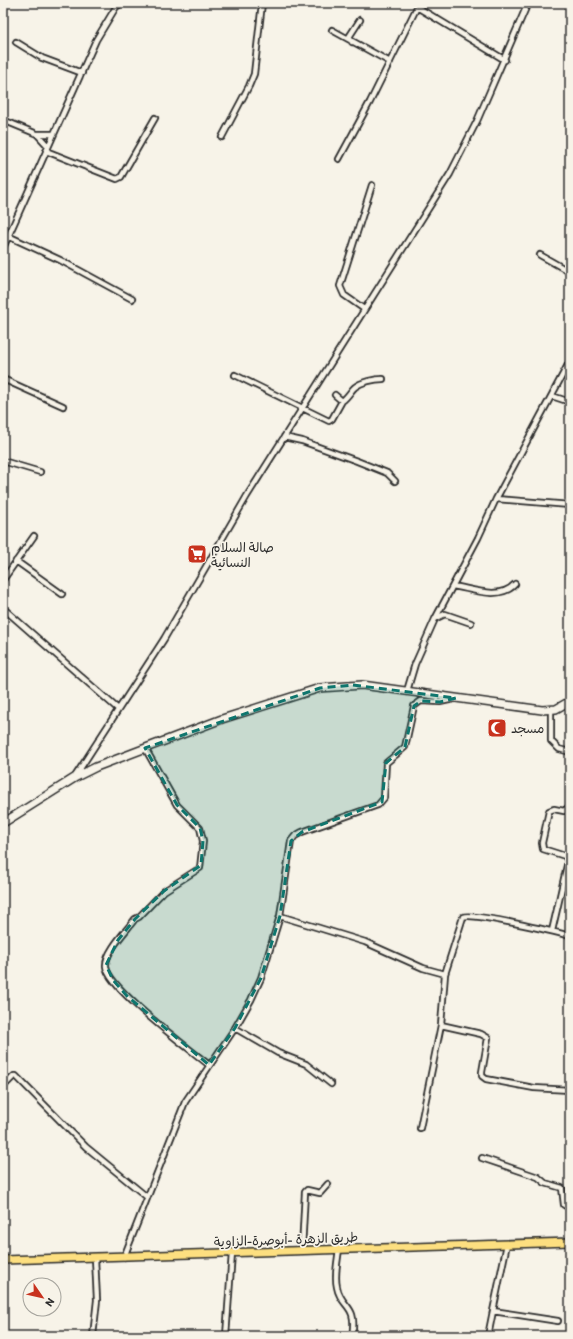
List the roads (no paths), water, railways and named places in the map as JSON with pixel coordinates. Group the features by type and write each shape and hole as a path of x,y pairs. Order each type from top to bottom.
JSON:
{"main road":[{"path":"3,823 76,777 145,748 222,719 320,688 358,685 551,710 564,706 570,701"},
{"name":"طريق الزهرة -أبوصرة-الزاوية","path":"3,1260 124,1257 302,1249 570,1242"}],"street":[{"path":"3,248 96,40 116,5 122,3"},
{"path":"222,137 250,86 254,74 262,3"},
{"path":"76,777 164,639 247,496 450,174 477,121 528,3"},
{"path":"339,159 370,102 418,5 504,60"},
{"path":"352,42 349,37 360,20"},
{"path":"332,30 390,62"},
{"path":"16,42 42,58 82,73"},
{"path":"46,151 117,179 121,177 155,118"},
{"path":"3,120 37,134 53,134"},
{"path":"37,134 48,146"},
{"path":"364,309 344,295 340,286 372,185"},
{"path":"8,236 60,260 132,299"},
{"path":"540,255 570,272"},
{"path":"407,691 415,664 435,619 478,538 496,499 570,361"},
{"path":"235,375 303,407 329,422 335,415 342,401 350,395 356,386 366,382 383,379"},
{"path":"3,379 20,385 64,406"},
{"path":"335,396 342,401"},
{"path":"552,396 570,402"},
{"path":"284,437 302,441 357,461 387,473 395,481"},
{"path":"3,461 40,472"},
{"path":"496,499 570,505"},
{"path":"3,580 34,536"},
{"path":"16,561 62,594"},
{"path":"453,586 490,593 507,590 515,584"},
{"path":"3,608 118,709"},
{"path":"435,619 444,614 471,623"},
{"path":"124,1257 185,1102 235,1028 252,1000 262,978 280,916 289,847 295,836 382,802 384,793 384,768 389,760 405,748 414,706 417,702 421,701 440,702 456,698"},
{"path":"551,710 551,741 559,749 570,752"},
{"path":"145,748 176,805 200,828 203,841 201,865 197,871 160,896 139,918 135,919 118,940 108,957 106,965 110,977 127,996 209,1065"},
{"path":"552,930 568,861 565,856 543,849 542,843 549,811 554,809 564,811 570,806"},
{"path":"420,1128 442,1025 445,974 460,921 466,915 552,930 570,936"},
{"path":"280,916 365,942 423,968 445,974"},
{"path":"442,1025 480,1034 488,1038 482,1072 482,1076 486,1079 534,1088 570,1090"},
{"path":"235,1028 285,1056 306,1064 331,1084"},
{"path":"3,1087 16,1076 86,1147 147,1196"},
{"path":"482,1158 538,1176 545,1183 560,1187 564,1192 564,1205 570,1208"},
{"path":"302,1249 305,1192 307,1190 320,1193 328,1184"},
{"path":"488,1336 507,1244"},
{"path":"340,1248 336,1286 352,1313 354,1323 352,1336"},
{"path":"226,1336 232,1253"},
{"path":"93,1336 97,1300 95,1258"},
{"path":"493,1311 519,1316 558,1320"}],"place":[{"name":"صالة السلام النسائية","path":"197,554"},
{"name":"مسجد","path":"497,728"}]}
